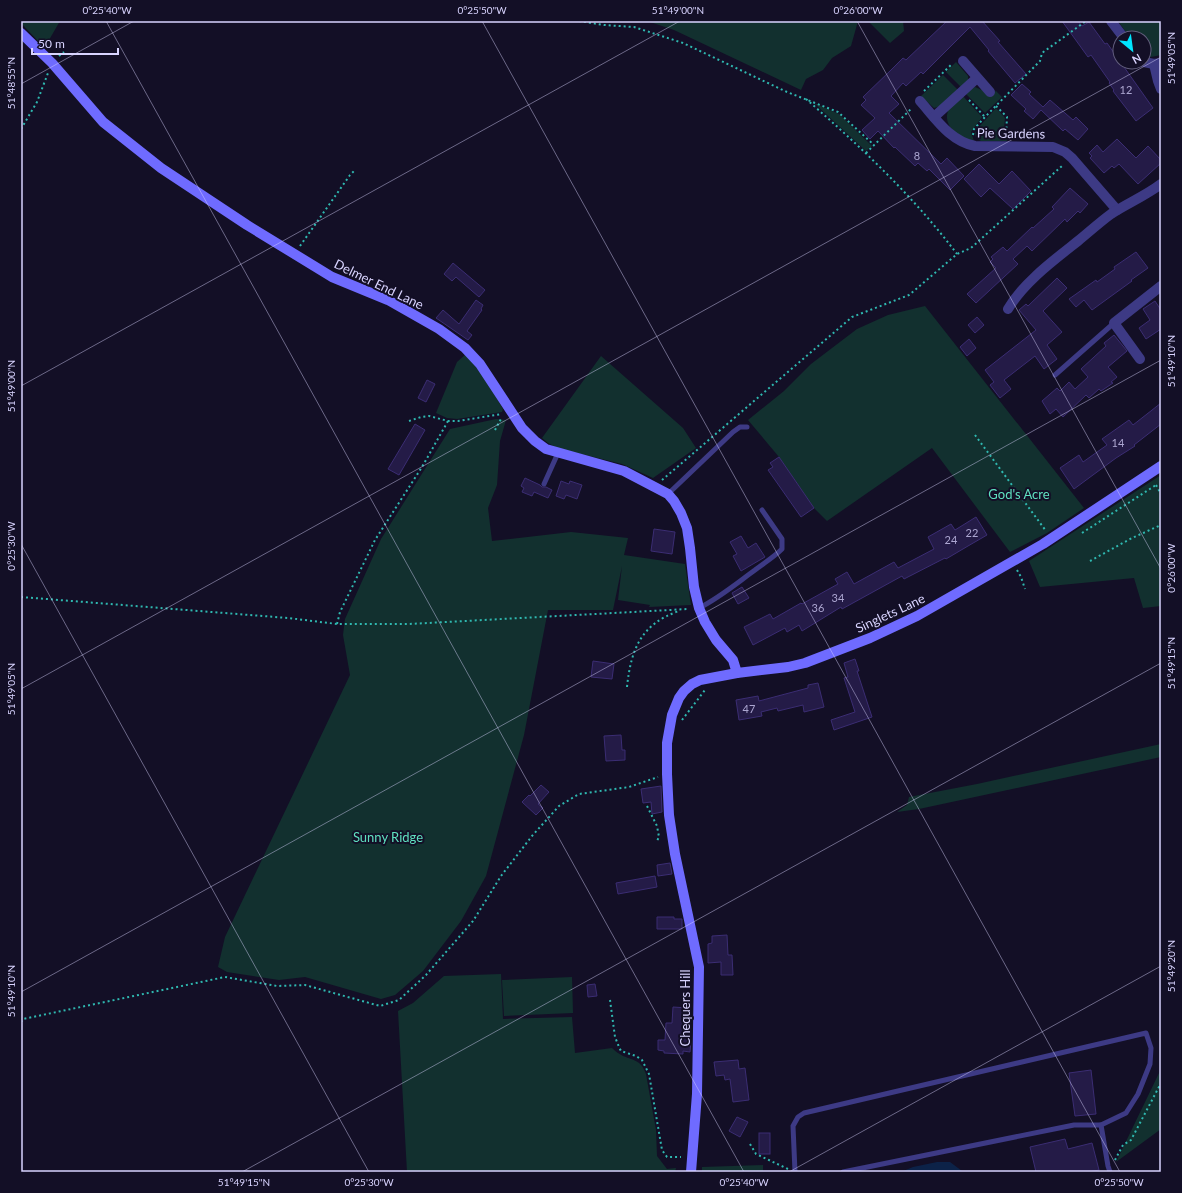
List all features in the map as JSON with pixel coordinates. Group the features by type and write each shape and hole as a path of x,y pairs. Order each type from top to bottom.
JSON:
{"street":[{"path":"1111,21 1118,30"},
{"name":"Delmer End Lane","path":"21,33 52,63 103,122 161,168 247,225 332,277 388,300 439,329 465,348 480,364 522,428 535,442 546,450 624,471 668,494 681,513 687,528 694,587 699,608 705,622 716,640 733,660 737,673"},
{"path":"960,60 990,92"},
{"path":"1153,63 1161,89"},
{"path":"934,117 977,78"},
{"name":"Pie Gardens","path":"919,98 934,117 954,137 967,144 980,146 1053,147 1065,152 1118,210"},
{"path":"1008,309 1013,300 1048,265 1118,210 1161,184"},
{"path":"1140,359 1114,324 1161,286"},
{"name":"Singlets Lane","path":"667,774 668,743 672,715 679,698 692,684 700,680 737,673 788,667 830,654 863,641 917,616 1043,544 1161,466"},
{"name":"Chequers Hill","path":"667,774 669,815 675,854 698,967 697,1094 691,1172"}],"lane":[{"path":"1055,375 1114,324"},
{"path":"668,494 733,432 740,427 747,426"},
{"path":"544,484 558,453"},
{"path":"699,608 710,602 775,556 782,549 782,539 762,510"},
{"path":"795,1171 793,1126 798,1117 804,1113 1146,1033 1151,1048 1150,1064 1138,1094 1126,1113 1101,1125 1074,1125 843,1172"},
{"path":"1101,1125 1110,1172"}],"path":[{"path":"579,21 604,25 634,27 683,43 787,92 838,112 874,145"},
{"path":"980,146 973,134 974,129 985,116 1040,62 1042,53 1086,21"},
{"path":"866,153 919,98 960,60"},
{"path":"21,129 37,102 52,63"},
{"path":"962,92 985,116"},
{"path":"1001,93 1005,98"},
{"path":"805,98 866,153 938,230 957,254"},
{"path":"996,106 1007,117 1006,133 1008,146"},
{"path":"652,485 662,479 852,317 909,295 957,254 971,248 1072,158"},
{"path":"294,254 354,171"},
{"path":"409,421 429,416 458,422 504,414 495,430"},
{"path":"337,624 340,612 375,540 422,467 448,421"},
{"path":"975,435 1047,533"},
{"path":"1082,533 1156,485"},
{"path":"1090,561 1132,538 1161,525"},
{"path":"1012,562 1021,577 1025,589"},
{"path":"21,597 288,618 337,624 409,624 682,609 656,621 648,629 633,655 629,668 627,687"},
{"path":"680,723 704,692 709,688"},
{"path":"21,1022 23,1020 225,978 278,986 305,985 380,1006 399,1000 426,975 473,921 501,876 532,836 559,806 579,794 629,787 667,774"},
{"path":"646,806 657,826 659,837 656,841"},
{"path":"610,1000 615,1037 621,1051 636,1056 642,1060 649,1074 664,1155 667,1157 693,1158"},
{"path":"1115,1162 1124,1144 1131,1140 1161,1083"},
{"path":"750,1144 756,1154 761,1157 795,1171"}],"green space":[{"path":"21,21 60,21 49,40 40,43 21,23"},
{"path":"647,21 858,21 851,46 832,58 823,70 806,79 801,90 674,30"},
{"path":"868,21 903,21 904,31 890,43"},
{"path":"1118,21 1161,21 1161,55 1152,57 1152,30 1124,30"},
{"path":"956,62 968,76 968,80 961,87 946,72"},
{"path":"943,75 958,90 941,106 934,108 921,96"},
{"path":"975,87 982,90 988,96 996,91 1002,97 985,113 965,93"},
{"path":"962,95 982,117 971,132 974,141 958,135 949,125 947,113 953,103"},
{"path":"814,103 839,114 872,146 866,151"},
{"path":"996,108 1005,118 1004,129 1007,141 981,141 976,138 975,133"},
{"name":"God's Acre","path":"925,306 1084,508 1047,533 1010,552 932,448 827,521 814,508 779,457 748,420 784,391 811,364 857,329 888,315"},
{"path":"466,354 477,367 503,409 502,412 457,419 447,418 436,413 457,362"},
{"path":"601,356 683,428 696,448 653,478 622,464 557,448 542,438"},
{"name":"Sunny Ridge","path":"496,419 506,420 500,441 497,485 488,508 492,541 571,532 628,538 624,555 685,564 691,605 649,607 650,605 618,600 622,566 613,610 548,610 524,735 486,876 461,921 423,971 395,995 381,999 305,977 279,980 227,972 218,967 225,937 350,675 343,635 345,619 381,539 450,429"},
{"path":"1161,475 1161,606 1143,608 1134,578 1040,587 1029,561"},
{"path":"1161,744 1161,757 919,809 897,812 907,805 909,797 977,784"},
{"path":"501,974 503,1019 572,1017 575,1053 612,1048 623,1056 640,1063 646,1074 656,1130 657,1156 667,1169 676,1168 675,1172 407,1172 398,1011 413,1003 444,976"},
{"path":"572,977 573,1013 504,1016 502,980"},
{"path":"1161,1069 1161,1129 1116,1162 1118,1158"},
{"path":"763,1165 763,1172 702,1172 702,1167"}],"water":[{"path":"937,1162 950,1162 962,1172 901,1172 913,1167"}],"building":[{"path":"947,21 982,21 1026,74 1015,83 970,27 923,74 921,72 906,86 903,83 891,96 899,104 889,113 941,164 947,158 964,176 950,190 929,169 927,171 918,163 915,166 895,147 894,148 878,131 870,139 862,130 875,118 861,105 866,100 863,97 903,58 906,60"},
{"path":"1062,21 1078,21 1082,26 1089,22 1105,44 1107,43 1112,50 1112,70 1126,70 1153,108 1136,121 1113,91 1114,90 1109,83 1110,82 1091,55 1088,57"},
{"path":"1022,84 1031,92 1029,94 1043,107 1050,100 1073,120 1076,117 1088,129 1078,140 1065,129 1063,131 1041,110 1033,119 1024,111 1026,109 1011,95"},
{"path":"1117,139 1136,158 1148,146 1161,160 1161,163 1138,184 1119,164 1114,168 1112,166 1104,173 1090,158 1092,156 1089,153 1097,145 1103,152"},
{"path":"979,164 999,184 1012,171 1031,191 1013,209 990,188 981,197 964,179"},
{"path":"1070,188 1088,204 1080,213 1078,211 1067,222 1065,219 1032,251 1027,246 1013,259 1018,264 976,303 967,294 996,268 990,262 993,259 991,257 1003,247 1007,251 1032,227 1033,228 1054,209 1052,207"},
{"path":"1136,252 1148,268 1092,310 1084,300 1076,307 1069,299 1096,280 1097,282 1115,269 1114,267"},
{"path":"453,263 485,290 479,297 456,277 452,281 444,274"},
{"path":"1057,278 1067,288 1043,311 1062,332 1047,345 1057,359 1044,369 1035,356 1004,380 1011,389 1000,398 990,385 994,382 985,370 1036,330 1019,310 1026,304 1028,306"},
{"path":"476,300 483,305 482,310 467,331 472,335 468,340 436,318 443,310 459,324"},
{"path":"1155,301 1161,310 1161,329 1146,339 1139,328 1150,320 1143,309"},
{"path":"977,317 984,325 975,333 968,325"},
{"path":"1114,335 1127,351 1108,367 1117,377 1111,382 1113,383 1101,391 1099,389 1089,398 1086,395 1063,417 1056,409 1050,414 1042,401 1057,388 1060,391 1069,382 1075,389 1088,377 1081,369 1106,346 1104,343"},
{"path":"969,339 976,348 967,356 960,347"},
{"path":"427,380 435,384 426,402 418,398"},
{"path":"1161,403 1161,424 1134,445 1135,446 1074,489 1060,468 1079,455 1083,462 1107,445 1102,439 1129,420 1133,425"},
{"path":"415,424 425,430 399,475 388,469"},
{"path":"779,457 814,508 801,517 768,470 773,467 770,463"},
{"path":"525,478 542,487 552,490 548,498 534,492 532,496 522,492 524,488 521,486"},
{"path":"561,481 569,484 570,481 582,485 577,499 566,495 564,499 556,496"},
{"path":"976,517 987,535 946,559 945,558 904,579 902,576 842,609 841,607 802,631 799,625 787,632 785,628 753,645 744,627 770,614 773,619 801,603 802,604 838,584 835,579 847,572 854,584 894,562 898,568 934,549 928,537 951,524 955,530"},
{"path":"654,529 675,532 672,554 651,551"},
{"path":"741,536 748,548 756,543 765,557 741,571 733,556 737,554 730,542"},
{"path":"742,587 749,598 738,604 732,593"},
{"path":"855,659 859,671 857,671 872,717 834,730 831,720 855,712 844,678 848,677 844,663"},
{"path":"593,661 614,664 612,679 591,677"},
{"path":"818,683 824,707 804,712 803,705 778,711 777,708 761,712 762,716 739,720 736,700 758,696 759,701 808,688 808,685"},
{"path":"621,735 622,750 625,750 625,760 606,761 604,736"},
{"path":"541,785 549,792 538,804 543,808 536,815 522,802"},
{"path":"661,786 662,812 652,814 651,802 643,803 641,789"},
{"path":"670,863 672,874 658,876 657,865"},
{"path":"655,876 657,887 618,894 616,883"},
{"path":"657,917 674,917 674,919 682,919 682,929 657,929"},
{"path":"727,935 728,955 732,955 733,975 721,975 721,962 708,963 708,944 712,943 712,936"},
{"path":"595,984 597,996 588,997 587,985"},
{"path":"673,1007 688,1008 687,1041 691,1041 690,1052 683,1051 683,1054 664,1053 664,1051 658,1050 658,1040 665,1040 666,1023 672,1023"},
{"path":"738,1060 739,1069 745,1068 749,1100 733,1102 730,1079 725,1080 724,1075 716,1076 714,1062"},
{"path":"1091,1070 1096,1114 1075,1116 1069,1073"},
{"path":"737,1117 748,1122 740,1137 729,1131"},
{"path":"759,1133 770,1133 770,1154 759,1154"},
{"path":"1065,1139 1068,1149 1092,1143 1099,1170 1089,1172 1036,1172 1030,1147"}]}
